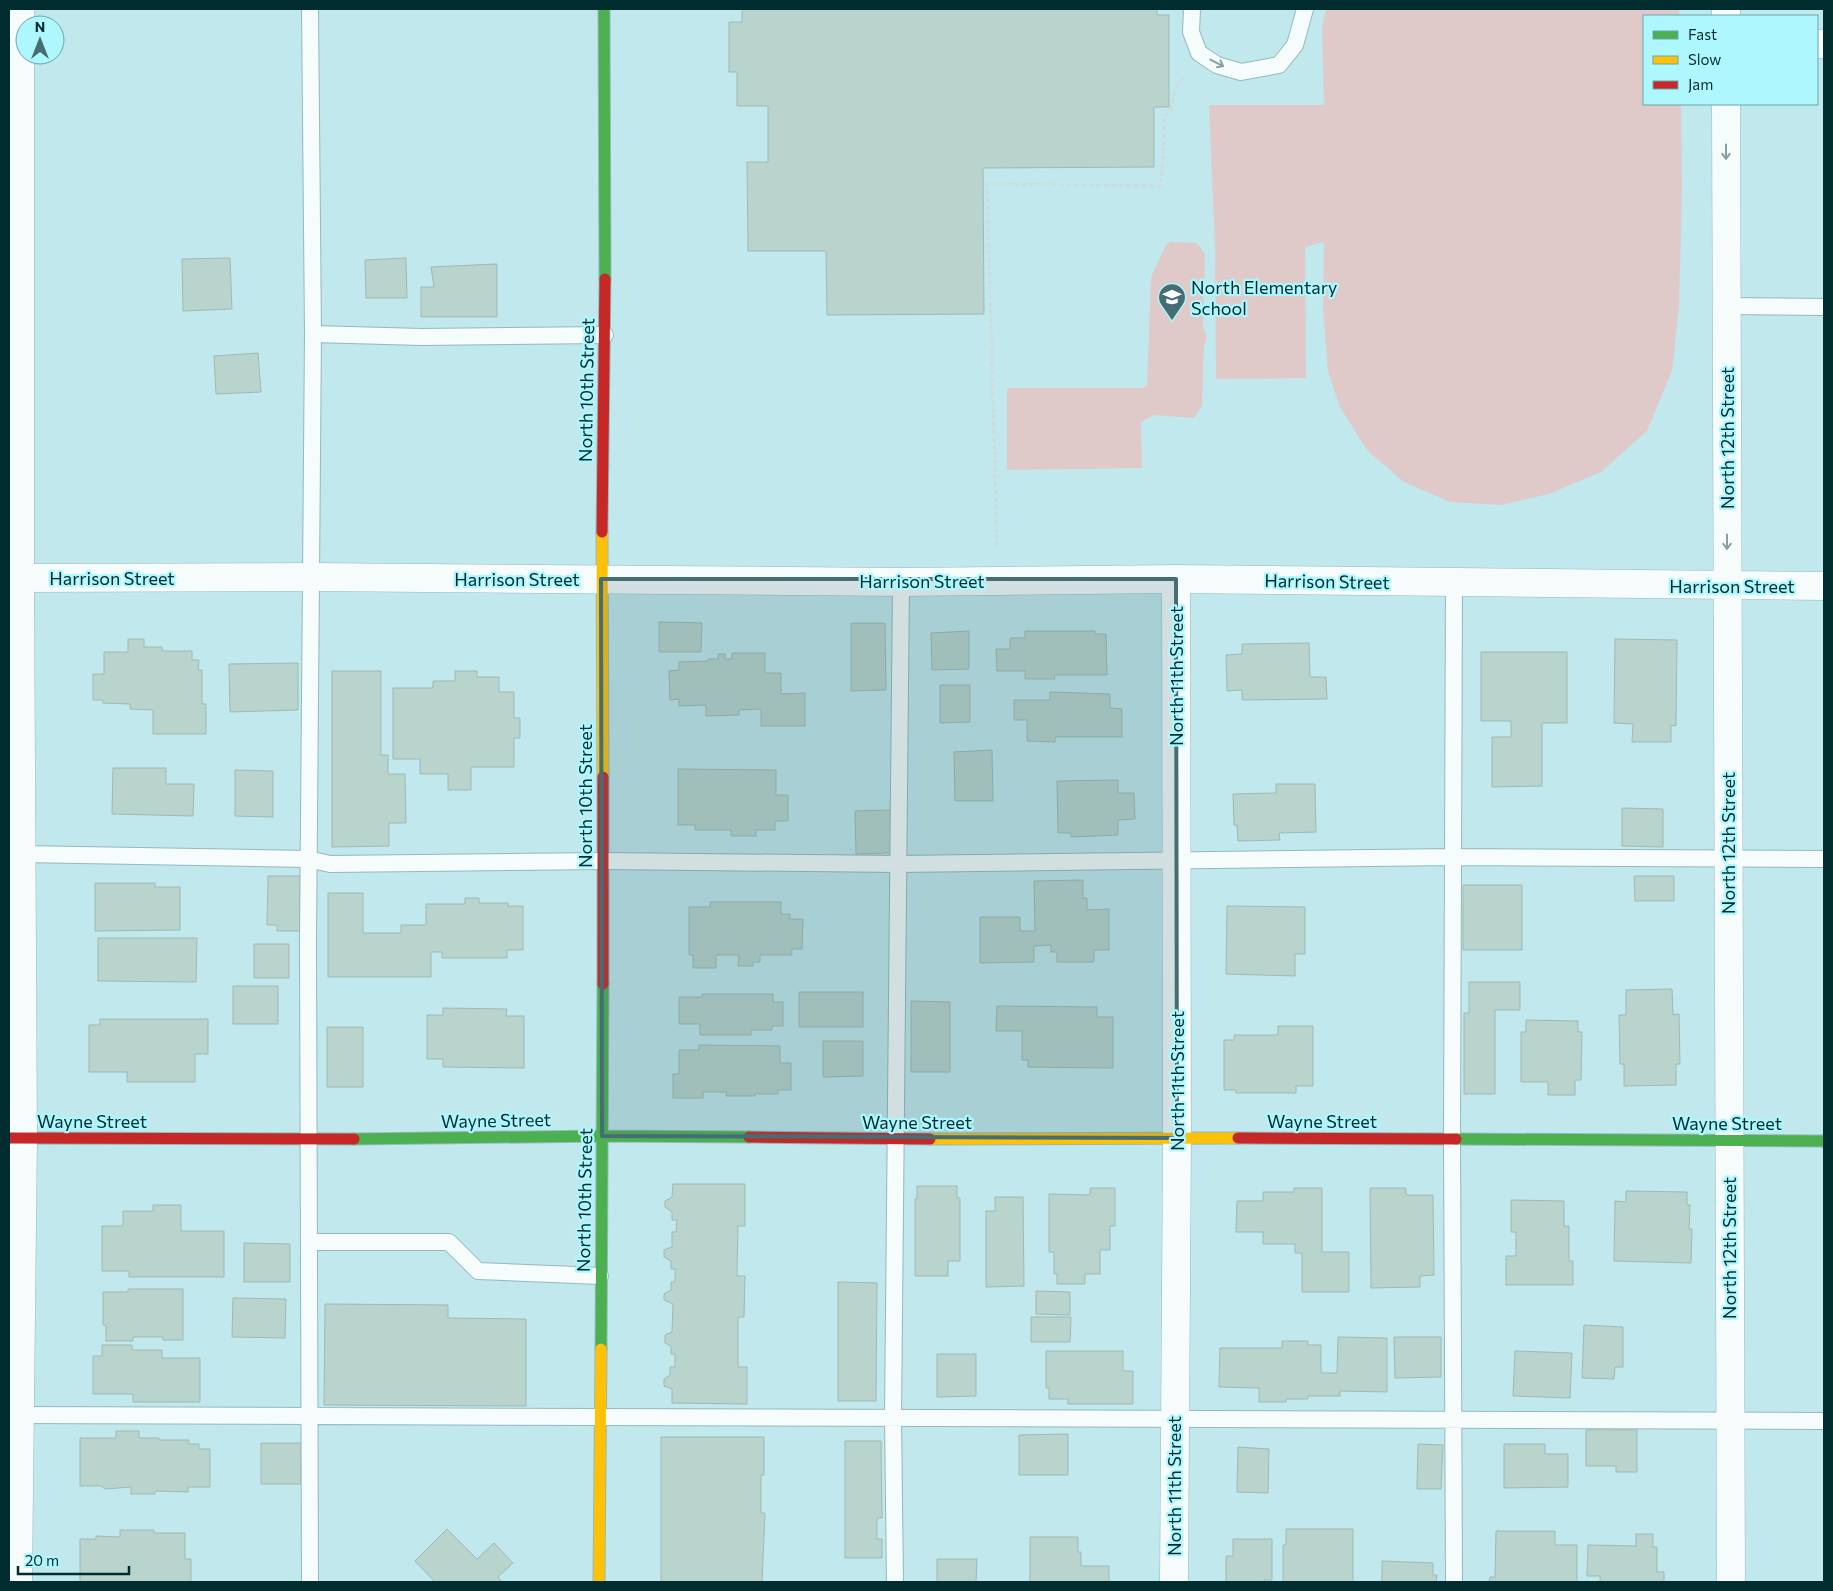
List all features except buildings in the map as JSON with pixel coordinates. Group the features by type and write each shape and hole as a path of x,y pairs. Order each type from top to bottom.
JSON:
{"street":[{"path":"18,1582 14,1490 15,854 20,578 20,9"},
{"name":"North 10th Street","path":"598,1582 604,861 601,579 605,335 604,9"},
{"name":"North 12th Street","path":"1726,105 1728,1141 1731,1582"},
{"name":"Harrison Street","path":"20,578 312,577 901,582 1176,579 1824,586"},
{"name":"North 11th Street","path":"1174,1582 1177,1138 1176,579"},
{"name":"Wayne Street","path":"16,1138 309,1140 602,1136 897,1140 1177,1138 1824,1141"}],"lane":[{"path":"310,9 313,334 308,859 310,1582"},
{"path":"1192,9 1191,32 1200,53 1217,65 1241,72 1279,65 1295,45 1306,9"},
{"path":"1727,306 1824,307"},
{"path":"313,334 422,336 605,335"},
{"path":"896,1582 893,1418 901,582"},
{"path":"1454,583 1452,1140 1454,1582"},
{"path":"15,854 308,859 330,864 604,861 898,864 1453,858 1824,859"},
{"path":"309,1242 449,1242 478,1271 600,1276"},
{"path":"15,1415 1824,1420"}],"path":[{"path":"997,580 988,184 1161,186 1165,116 1171,109 1175,90 1200,53"}],"highlighted area":[{"path":"601,579 1176,579 1177,1138 602,1136"}],"shaded area":[{"path":"1326,9 1678,9 1680,15 1643,15 1643,105 1681,105 1682,189 1679,307 1672,371 1647,431 1601,472 1549,494 1500,505 1450,502 1404,482 1367,450 1340,407 1328,371 1323,310 1324,242 1305,247 1306,378 1216,379 1215,247 1209,105 1324,105 1322,27"},
{"path":"1170,242 1197,243 1205,254 1203,328 1206,339 1204,345 1202,406 1194,418 1154,415 1141,422 1142,468 1007,470 1007,388 1142,388 1147,385 1151,277 1166,245"}],"traffic: fast":[{"path":"604,9 605,279"},
{"path":"601,1349 603,984"},
{"path":"354,1139 602,1136 749,1137"},
{"path":"1456,1139 1824,1141"}],"traffic: slow":[{"path":"602,532 603,777"},
{"path":"930,1139 1238,1138"},
{"path":"599,1582 601,1349"}],"traffic: jam":[{"path":"602,532 605,279"},
{"path":"603,777 603,984"},
{"path":"749,1137 930,1139"},
{"path":"9,1138 354,1139"},
{"path":"1238,1138 1456,1139"}],"place":[{"name":"North Elementary School","path":"1172,321"}]}
